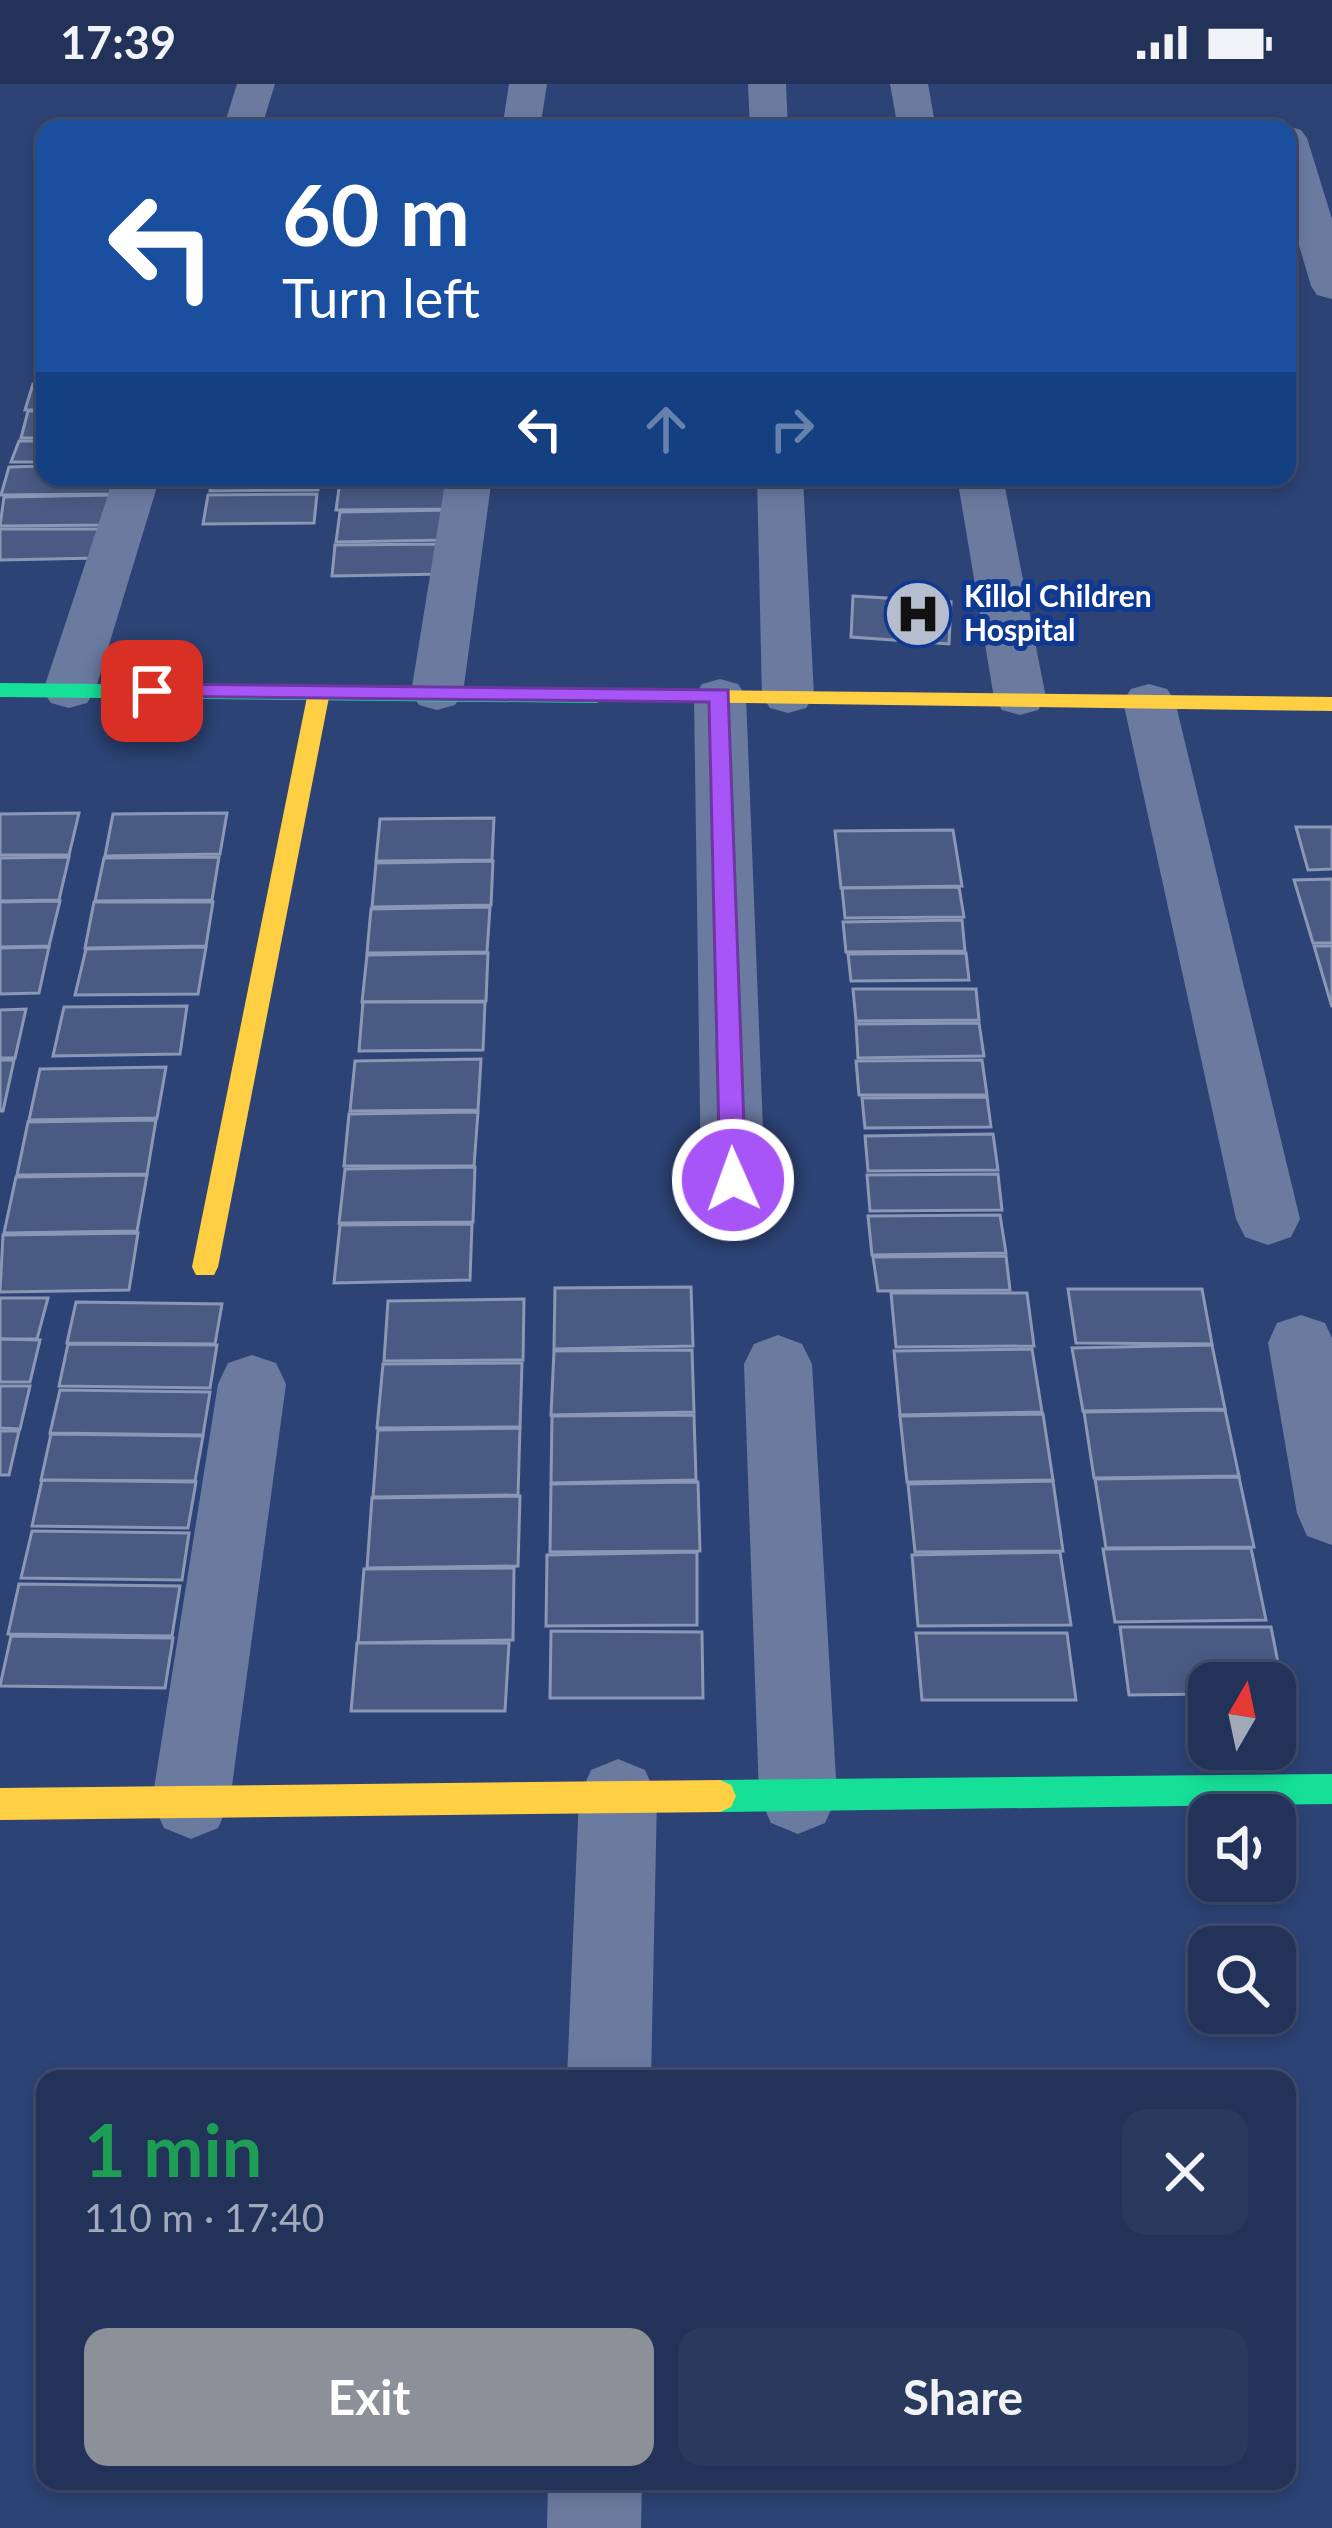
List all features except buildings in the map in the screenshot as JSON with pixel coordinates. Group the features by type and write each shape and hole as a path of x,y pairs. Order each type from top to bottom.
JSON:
{"street":[{"path":"245,120 256,84"},
{"path":"522,120 528,84"},
{"path":"767,84 769,120"},
{"path":"909,84 915,120"},
{"path":"1296,168 1332,286"},
{"path":"69,691 134,486"},
{"path":"436,693 468,486"},
{"path":"781,486 788,696"},
{"path":"982,486 1020,698"},
{"path":"0,690 1332,704"},
{"path":"205,1267 319,692"},
{"path":"720,695 733,1180"},
{"path":"1149,701 1268,1219"},
{"path":"1301,1343 1332,1513"},
{"path":"778,1364 798,1796"},
{"path":"191,1801 252,1384"},
{"path":"0,1804 1332,1789"},
{"path":"609,2070 618,1798"},
{"path":"594,2528 596,2490"}],"traffic: fast":[{"path":"0,690 597,696"},
{"path":"720,1796 1332,1789"}],"traffic: slow":[{"path":"205,1267 319,692"},
{"path":"597,696 1332,704"},
{"path":"0,1804 720,1796"}],"place":[{"name":"Killol Children Hospital","path":"918,614"}],"route":[{"path":"152,691 720,695 733,1180"}]}
